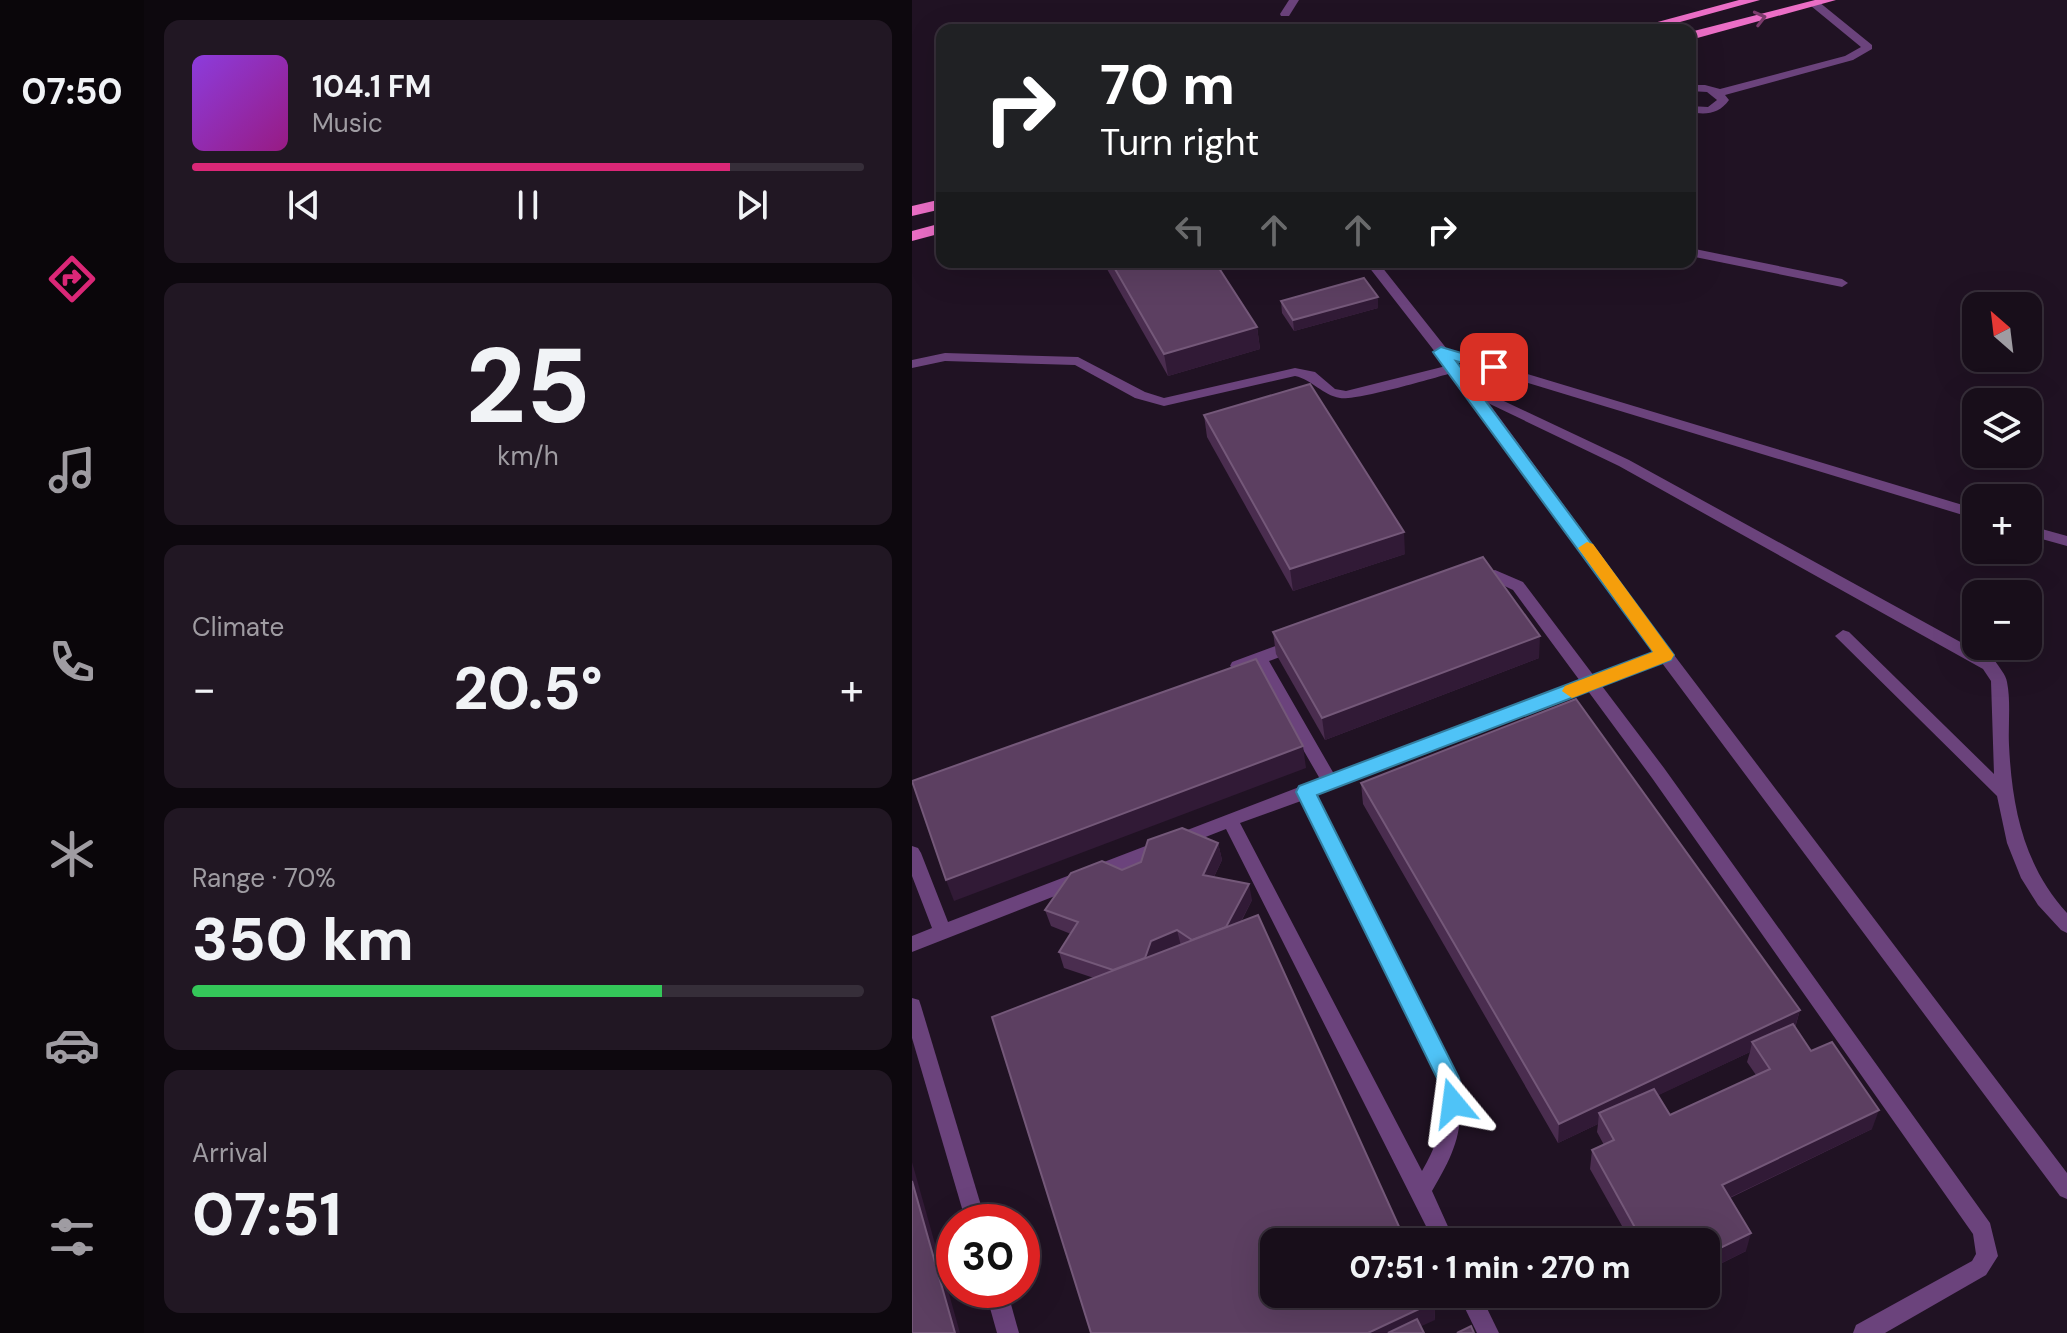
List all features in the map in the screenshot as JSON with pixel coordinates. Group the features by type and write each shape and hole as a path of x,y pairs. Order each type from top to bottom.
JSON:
{"main road":[{"path":"1659,24 1754,0"},
{"path":"1696,34 1830,0"},
{"path":"912,211 936,205"},
{"path":"912,236 936,230"}],"street":[{"path":"1285,14 1294,0"},
{"path":"1696,88 1710,88 1719,93 1849,58 1868,47 1815,4"},
{"path":"1696,109 1715,108 1722,103 1719,93"},
{"path":"1696,253 1842,283"},
{"path":"1376,268 1472,390 1665,655 2067,1189"},
{"path":"1441,352 1962,510"},
{"path":"912,364 945,357 1078,361 1140,395 1164,402 1286,373 1310,375 1331,392 1346,395 1454,368"},
{"path":"1472,390 1624,463 1989,665 1999,680 2001,791 2026,874 2038,894 2067,925"},
{"path":"2042,534 2067,541"},
{"path":"1462,585 1490,575 1512,581 1658,773 1983,1230 1987,1256 1979,1268 1864,1333"},
{"path":"1843,636 2001,791"},
{"path":"1215,675 1308,641"},
{"path":"912,944 1665,655"},
{"path":"1259,658 1330,782"},
{"path":"1305,792 1448,1078 1453,1103 1450,1143 1421,1190"},
{"path":"1230,820 1439,1228"},
{"path":"912,853 942,931"},
{"path":"912,1006 971,1204"},
{"path":"1001,1308 1008,1333"},
{"path":"1476,1308 1488,1333"}],"building":[{"path":"1114,268 1219,268 1257,327 1164,354"},
{"path":"1364,278 1378,297 1293,320 1281,301"},
{"path":"1310,384 1404,532 1290,569 1204,415"},
{"path":"1483,557 1540,636 1322,718 1273,632"},
{"path":"1256,659 1303,746 946,880 912,781"},
{"path":"1576,699 1800,1010 1559,1124 1361,783"},
{"path":"1182,828 1218,843 1203,875 1249,884 1226,927 1192,940 1177,930 1151,941 1145,958 1113,970 1059,952 1078,922 1045,910 1071,873 1102,861 1122,870 1141,862 1148,840"},
{"path":"1258,915 1400,1228 1260,1228 1260,1308 1421,1308 1368,1333 1091,1333 992,1017"},
{"path":"1793,1024 1811,1051 1832,1042 1879,1110 1722,1185 1751,1233 1720,1248 1720,1228 1635,1228 1592,1150 1614,1140 1599,1113 1654,1089 1670,1115 1770,1069 1752,1042"},
{"path":"912,1181 936,1266 936,1308 948,1308 955,1333 912,1333"},
{"path":"1417,1319 1424,1333 1388,1333"},
{"path":"1471,1326 1474,1333 1457,1333"}],"slow traffic":[{"path":"1572,691 1665,655 1587,548"}],"route":[{"path":"1453,1103 1448,1078 1305,792 1665,655 1441,352 1494,367"}]}
